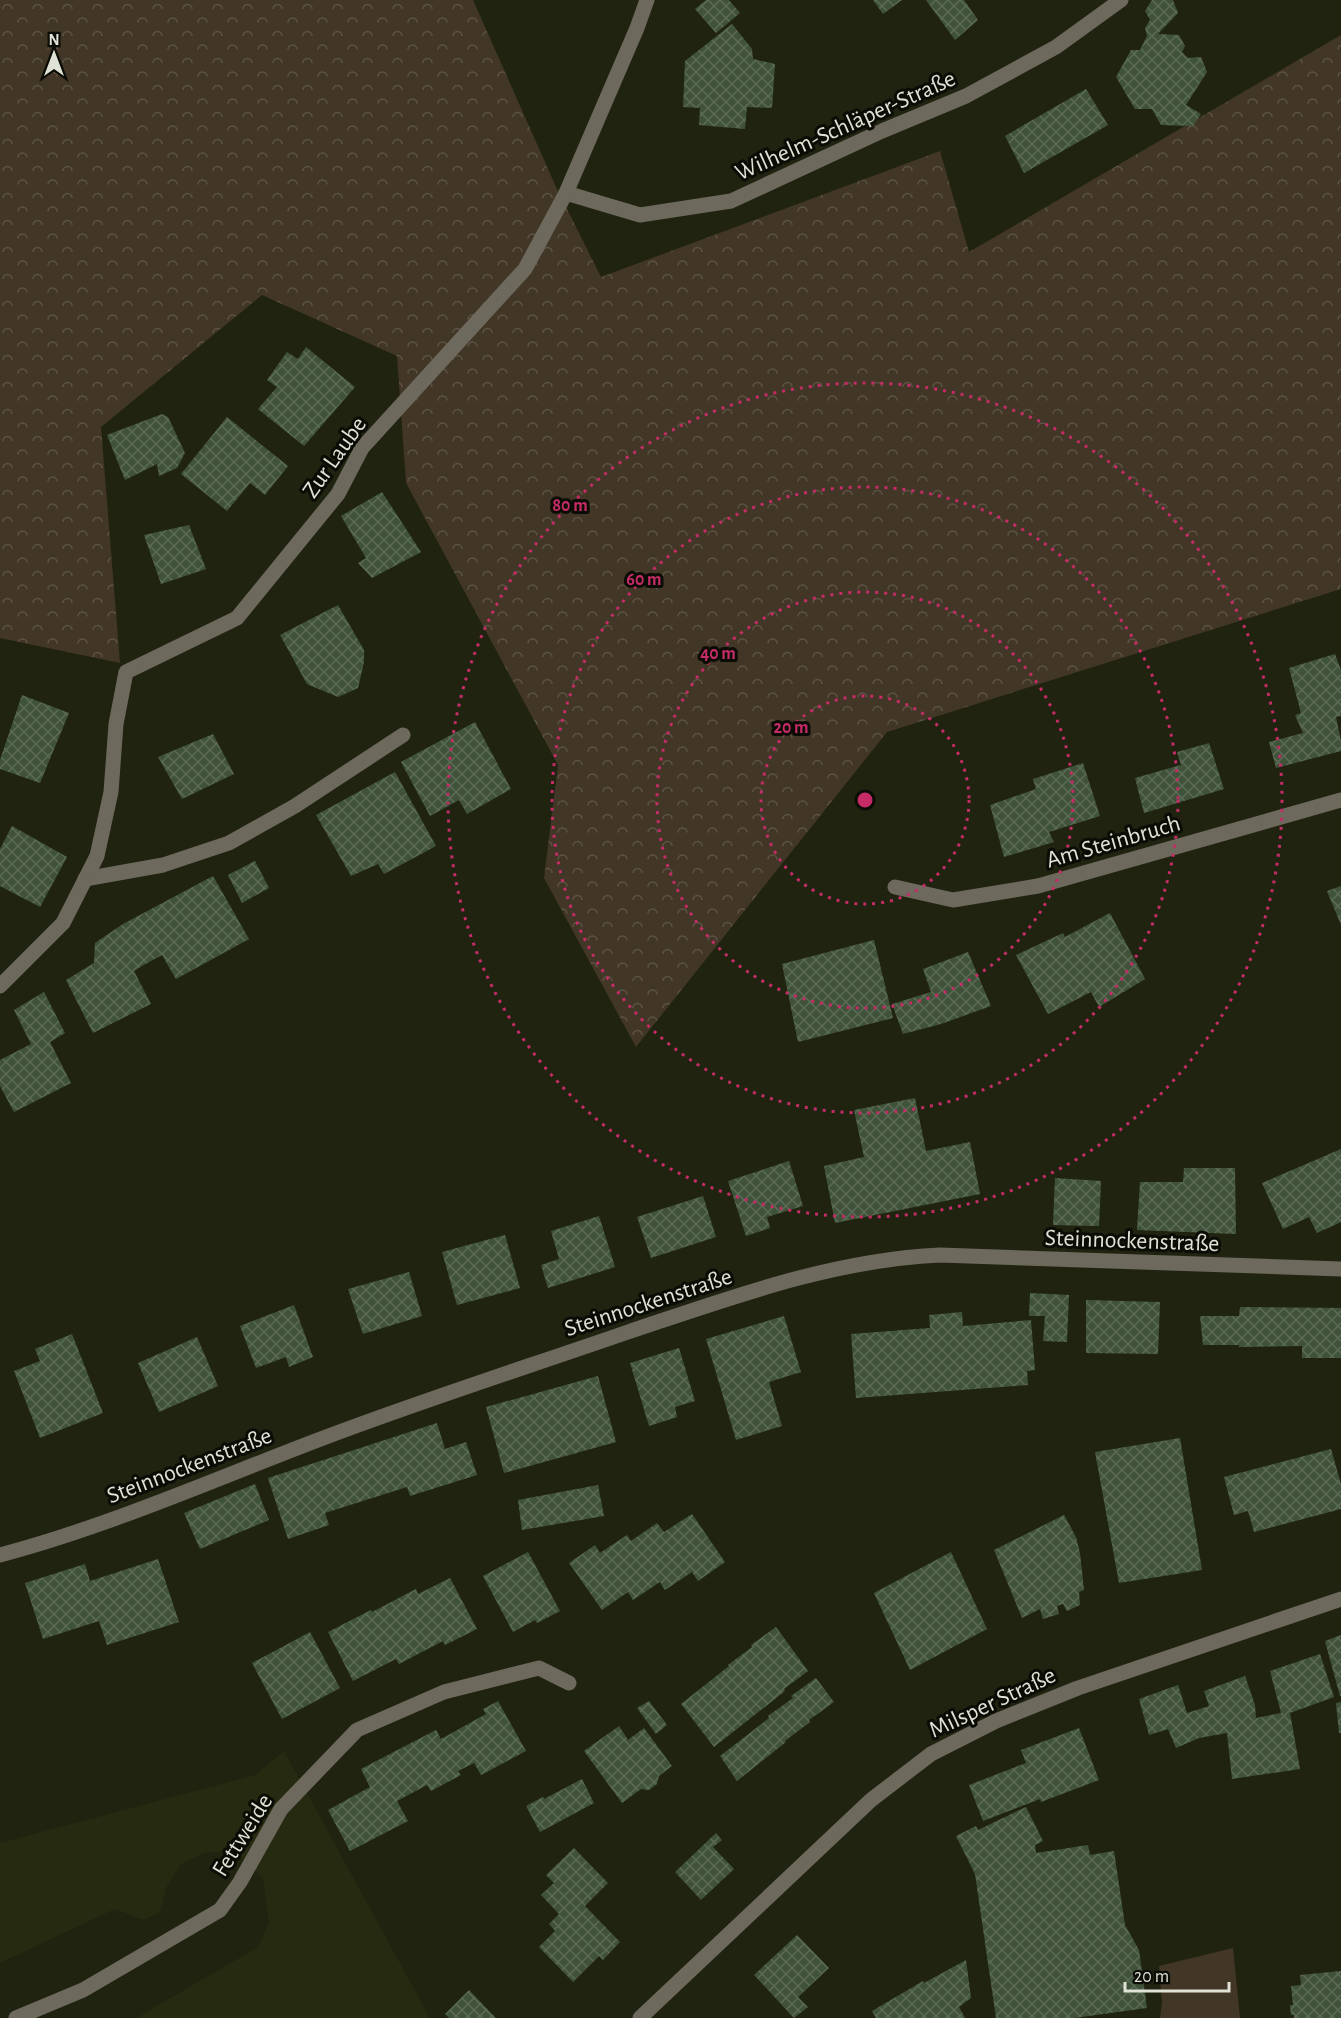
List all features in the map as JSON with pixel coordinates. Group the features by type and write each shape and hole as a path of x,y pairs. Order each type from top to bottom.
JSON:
{"street":[{"name":"Zur Laube","path":"0,986 63,923 97,856 111,792 116,724 126,672 237,618 338,494 362,448 525,269 566,193 647,0"},
{"name":"Wilhelm-Schläper-Straße","path":"566,193 640,215 731,201 882,131 966,96 1056,47 1121,0"},
{"path":"85,879 163,865 229,843 295,806 403,735"},
{"name":"Am Steinbruch","path":"895,887 953,900 1038,886 1341,800"},
{"name":"Steinnockenstraße","path":"0,1556 56,1540 322,1438 469,1385 736,1296 799,1277 860,1263 901,1257 940,1255 1341,1269"},
{"name":"Milsper Straße","path":"640,2018 872,1800 931,1754 996,1721 1078,1688 1341,1599"},
{"name":"Fettweide","path":"16,2018 83,1990 220,1910 240,1882 281,1809 357,1730 444,1692 539,1668 569,1683"}],"shaded area":[{"path":"284,1751 430,2018 136,2018 258,1947 269,1922 263,1880 248,1861 224,1851 204,1853 181,1864 166,1888 160,1912 143,1920 115,1909 0,1963 0,1843 255,1775"}],"green space":[{"path":"0,0 473,0 556,187 601,277 940,151 969,252 1341,35 1341,589 887,732 636,1047 544,878 558,765 406,483 397,356 262,295 101,427 120,663 0,638"},
{"path":"1233,1948 1240,2018 1160,2018 1162,2003 1159,1966"}],"building":[{"path":"706,0 729,0 740,13 716,33 695,9"},
{"path":"873,0 902,0 883,14"},
{"path":"926,0 964,0 978,20 955,40"},
{"path":"1152,0 1173,0 1178,13 1158,34 1179,35 1185,46 1182,52 1188,58 1201,57 1207,72 1186,105 1201,114 1193,126 1161,125 1152,109 1135,109 1116,77 1131,50 1140,50 1147,36 1145,28 1150,20 1145,11"},
{"path":"732,24 752,49 753,59 775,64 772,108 747,107 745,129 699,125 700,108 683,107 685,61"},
{"path":"1086,89 1108,125 1024,173 1005,136"},
{"path":"306,347 355,387 304,446 258,409 277,387 267,380 287,352 298,359"},
{"path":"162,414 168,417 185,453 177,468 159,476 157,464 125,480 107,435"},
{"path":"227,417 288,466 265,495 250,483 227,511 181,474"},
{"path":"382,492 421,552 372,578 358,563 366,558 341,516"},
{"path":"189,525 206,569 161,584 144,535"},
{"path":"338,605 364,650 364,662 358,688 338,697 307,684 280,635"},
{"path":"1335,654 1341,670 1341,716 1336,717 1341,751 1276,768 1269,742 1303,733 1295,715 1301,713 1289,668"},
{"path":"22,695 69,713 40,783 0,769 0,760"},
{"path":"475,722 511,789 467,814 459,800 430,816 401,762"},
{"path":"213,734 234,774 182,799 158,757"},
{"path":"1209,743 1224,789 1144,813 1135,778 1181,765 1177,752"},
{"path":"1083,763 1100,816 1049,832 1054,842 1004,857 990,805 1036,789 1033,779"},
{"path":"395,772 436,846 384,874 378,864 351,876 316,815"},
{"path":"12,826 67,857 40,907 0,886 0,849"},
{"path":"255,861 269,888 242,903 228,875"},
{"path":"213,876 249,939 176,979 162,955 142,966 134,971 151,1004 93,1033 66,980 94,963 95,943 123,924"},
{"path":"1341,886 1341,925 1327,891"},
{"path":"1110,913 1145,979 1099,1007 1091,992 1048,1014 1016,955 1063,933 1065,937"},
{"path":"874,940 893,1018 798,1042 782,964"},
{"path":"968,952 991,1006 941,1024 903,1034 892,1004 931,992 923,969"},
{"path":"44,992 65,1033 50,1042 71,1083 14,1112 0,1086 0,1060 31,1044 14,1010"},
{"path":"915,1098 926,1151 970,1142 980,1194 835,1223 824,1166 864,1157 854,1110"},
{"path":"1341,1149 1341,1222 1317,1233 1309,1217 1283,1229 1262,1183"},
{"path":"789,1161 803,1206 767,1217 770,1228 746,1236 728,1181"},
{"path":"1184,1168 1235,1168 1236,1234 1137,1230 1140,1182 1183,1182"},
{"path":"1055,1178 1101,1181 1099,1226 1053,1225"},
{"path":"703,1196 716,1237 651,1258 637,1217"},
{"path":"599,1216 615,1267 548,1288 541,1265 559,1259 551,1231"},
{"path":"505,1235 520,1288 457,1305 442,1252"},
{"path":"409,1272 422,1316 363,1334 348,1289"},
{"path":"1030,1293 1069,1295 1067,1342 1043,1341 1045,1316 1029,1316"},
{"path":"1086,1300 1160,1302 1158,1354 1086,1353"},
{"path":"294,1305 313,1357 289,1367 286,1357 256,1368 240,1326"},
{"path":"1240,1307 1341,1308 1341,1358 1302,1358 1302,1346 1203,1345 1200,1316 1239,1316"},
{"path":"962,1312 963,1326 1031,1320 1035,1370 1027,1371 1028,1385 856,1398 851,1334 930,1328 929,1315"},
{"path":"784,1316 801,1372 769,1382 782,1426 736,1440 706,1339"},
{"path":"72,1334 103,1413 40,1438 14,1371 40,1361 35,1349"},
{"path":"197,1337 218,1386 159,1412 138,1363"},
{"path":"679,1348 695,1401 675,1407 677,1417 649,1426 630,1363"},
{"path":"598,1376 616,1442 504,1473 486,1407"},
{"path":"437,1423 445,1449 466,1442 477,1475 410,1496 407,1487 325,1513 329,1525 288,1539 268,1478"},
{"path":"1180,1438 1202,1570 1119,1583 1095,1452"},
{"path":"1331,1449 1341,1484 1341,1509 1254,1532 1248,1511 1234,1515 1224,1477"},
{"path":"255,1484 269,1520 200,1549 184,1513"},
{"path":"598,1485 604,1516 522,1530 518,1500"},
{"path":"692,1514 725,1562 698,1581 692,1572 665,1590 660,1582 633,1600 628,1592 602,1610 569,1563 595,1545 600,1553 627,1535 631,1541 657,1523 664,1532"},
{"path":"1064,1515 1076,1537 1080,1553 1084,1590 1079,1592 1080,1605 1067,1611 1063,1604 1057,1606 1059,1614 1043,1619 1040,1609 1022,1618 994,1550"},
{"path":"528,1552 560,1611 537,1623 535,1620 513,1632 483,1576"},
{"path":"951,1552 987,1629 910,1670 874,1593"},
{"path":"158,1559 179,1622 107,1645 99,1621 43,1639 25,1583 85,1564 90,1581"},
{"path":"450,1578 477,1629 445,1645 443,1641 399,1664 396,1659 353,1681 328,1632 416,1589 418,1594"},
{"path":"776,1627 808,1671 714,1747 681,1704"},
{"path":"310,1632 340,1688 282,1719 252,1663"},
{"path":"1341,1635 1341,1696 1340,1696 1325,1641"},
{"path":"1320,1654 1334,1697 1290,1713 1300,1769 1232,1779 1227,1733 1199,1738 1176,1748 1168,1729 1149,1735 1139,1699 1178,1685 1187,1713 1209,1706 1204,1691 1245,1676 1255,1705 1256,1718 1281,1713 1270,1671"},
{"path":"816,1678 834,1702 809,1720 810,1722 737,1781 720,1756"},
{"path":"498,1701 526,1751 481,1775 474,1763 458,1771 461,1775 431,1791 427,1785 397,1801 408,1821 350,1851 328,1810 370,1787 361,1769 436,1730 441,1739 486,1714 483,1709"},
{"path":"649,1701 667,1725 656,1734 637,1708"},
{"path":"1341,1702 1341,1733 1339,1733 1336,1703"},
{"path":"619,1726 628,1740 644,1728 672,1766 659,1776 657,1784 649,1790 641,1789 622,1803 584,1751"},
{"path":"1079,1728 1099,1780 983,1821 969,1785 1026,1763 1021,1750"},
{"path":"582,1779 594,1803 540,1832 526,1806"},
{"path":"1026,1807 1043,1841 1035,1845 1036,1853 1088,1845 1090,1855 1114,1851 1125,1925 1139,1950 1147,2008 1074,2018 996,2018 975,1874 956,1836 976,1826 978,1830"},
{"path":"716,1833 722,1840 713,1847 734,1869 701,1900 675,1872"},
{"path":"574,1848 608,1883 585,1906 620,1942 603,1960 599,1956 573,1982 539,1947 555,1931 549,1924 559,1914 541,1895 554,1883 546,1875"},
{"path":"797,1935 829,1968 798,1997 808,2007 794,2018 754,1975"},
{"path":"966,1960 971,1998 959,2007 965,2018 876,2018 872,2011 923,1981 924,1983"},
{"path":"1341,1971 1341,2018 1294,2018 1294,2015 1291,2015 1290,2005 1293,2005 1291,1986 1301,1985 1300,1975"},
{"path":"469,1990 496,2018 449,2018 445,2014"}]}
